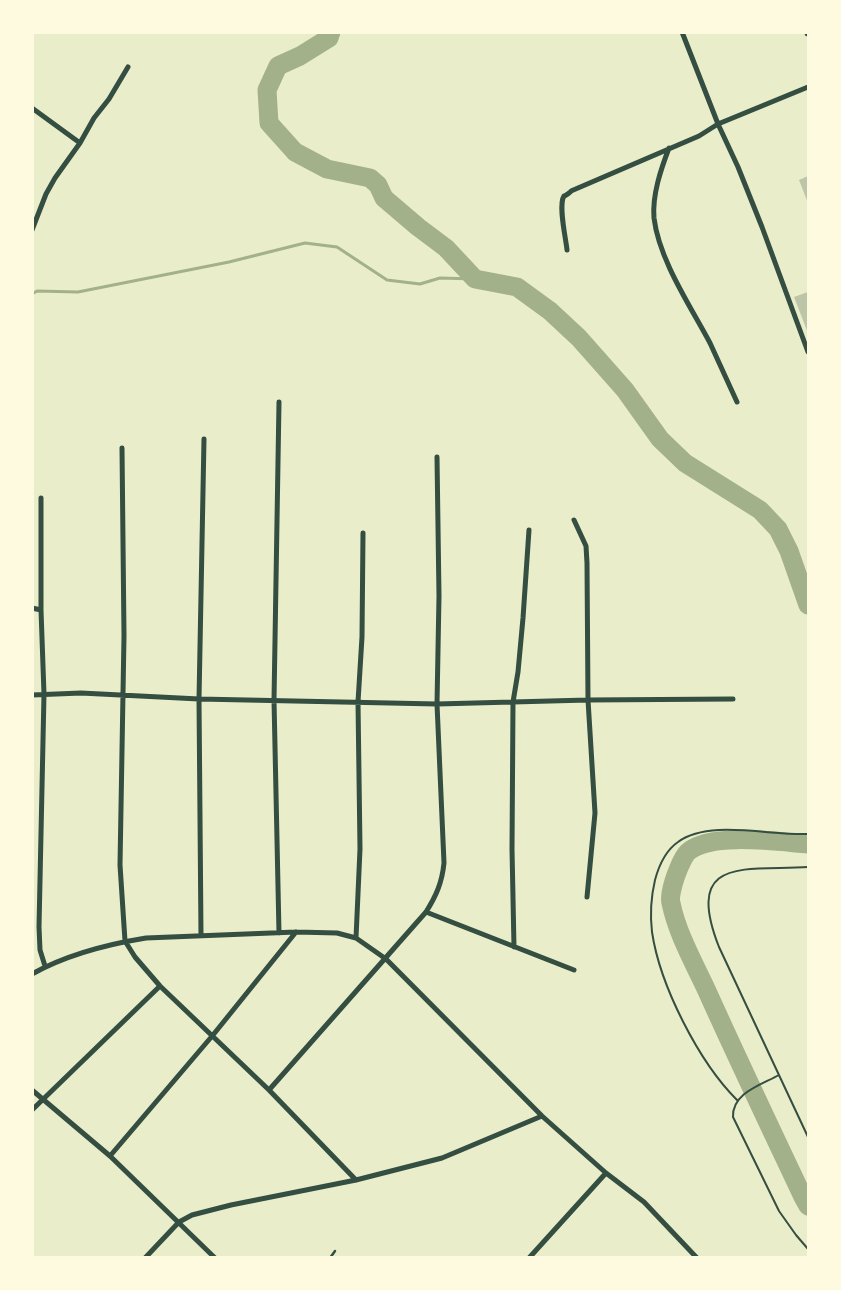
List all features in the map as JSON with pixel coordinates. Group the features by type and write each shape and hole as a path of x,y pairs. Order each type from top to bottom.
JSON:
{"street":[{"path":"682,32 718,124 738,166 808,352"},
{"path":"32,230 46,194 55,178 80,143 94,118 109,99 128,67"},
{"path":"567,250 562,219 564,196 699,136 718,124 808,87"},
{"path":"32,108 80,143"},
{"path":"669,148 658,185 655,203 654,217 658,236 688,303 710,343 738,402"},
{"path":"279,402 274,700 279,933"},
{"path":"200,936 199,699 204,439"},
{"path":"122,448 124,636 120,865 125,941 135,957 160,986 214,1035 356,1180"},
{"path":"269,1090 426,912 438,894 443,878 444,863 437,704 437,457"},
{"path":"41,498 41,610 44,694 39,926 40,950 45,966"},
{"path":"574,520 584,540 587,552 588,700 595,813 587,897"},
{"path":"514,947 512,849 513,702 518,672 529,530"},
{"path":"356,938 360,849 358,702 362,637 363,533"},
{"path":"32,608 41,610"},
{"path":"32,694 81,693 199,699 437,704 733,699"},
{"path":"426,912 574,970"},
{"path":"32,974 45,966 96,948 146,938 296,932 338,933 356,938 386,959 542,1116 606,1173 644,1202 697,1258"},
{"path":"110,1156 214,1035 296,932"},
{"path":"32,1110 160,986"},
{"path":"32,1090 110,1156 215,1258"},
{"path":"145,1258 179,1222 192,1214 356,1180 442,1158 542,1116"},
{"path":"530,1258 606,1173"}],"lane":[{"path":"330,1258 335,1251"}],"path":[{"path":"737,1100 720,1082 696,1046 674,1000 659,962 653,934 651,911 658,867 667,852 679,841 699,832 723,830 808,834"},
{"path":"808,867 753,868 731,872 717,880 713,886 708,906 709,920 719,948 808,1137"},
{"path":"779,1074 737,1100 732,1112 735,1126 779,1211 808,1249"}],"building":[{"path":"808,176 808,203 799,180"},
{"path":"808,292 808,333 794,297"}],"waterway":[{"path":"331,32 329,38 300,56 278,66 267,90 269,123 295,152 327,169 370,178 378,185 384,198 446,248 475,279 517,287 550,311 579,338 625,390 660,439 685,463 760,510 778,529 789,551 808,605"},
{"path":"32,294 37,291 78,292 229,262 305,243 337,247 387,280 420,284 440,278 475,279"},
{"path":"808,844 764,840 729,840 700,845 689,851 682,860 671,892 671,903 686,948 808,1206"}]}
